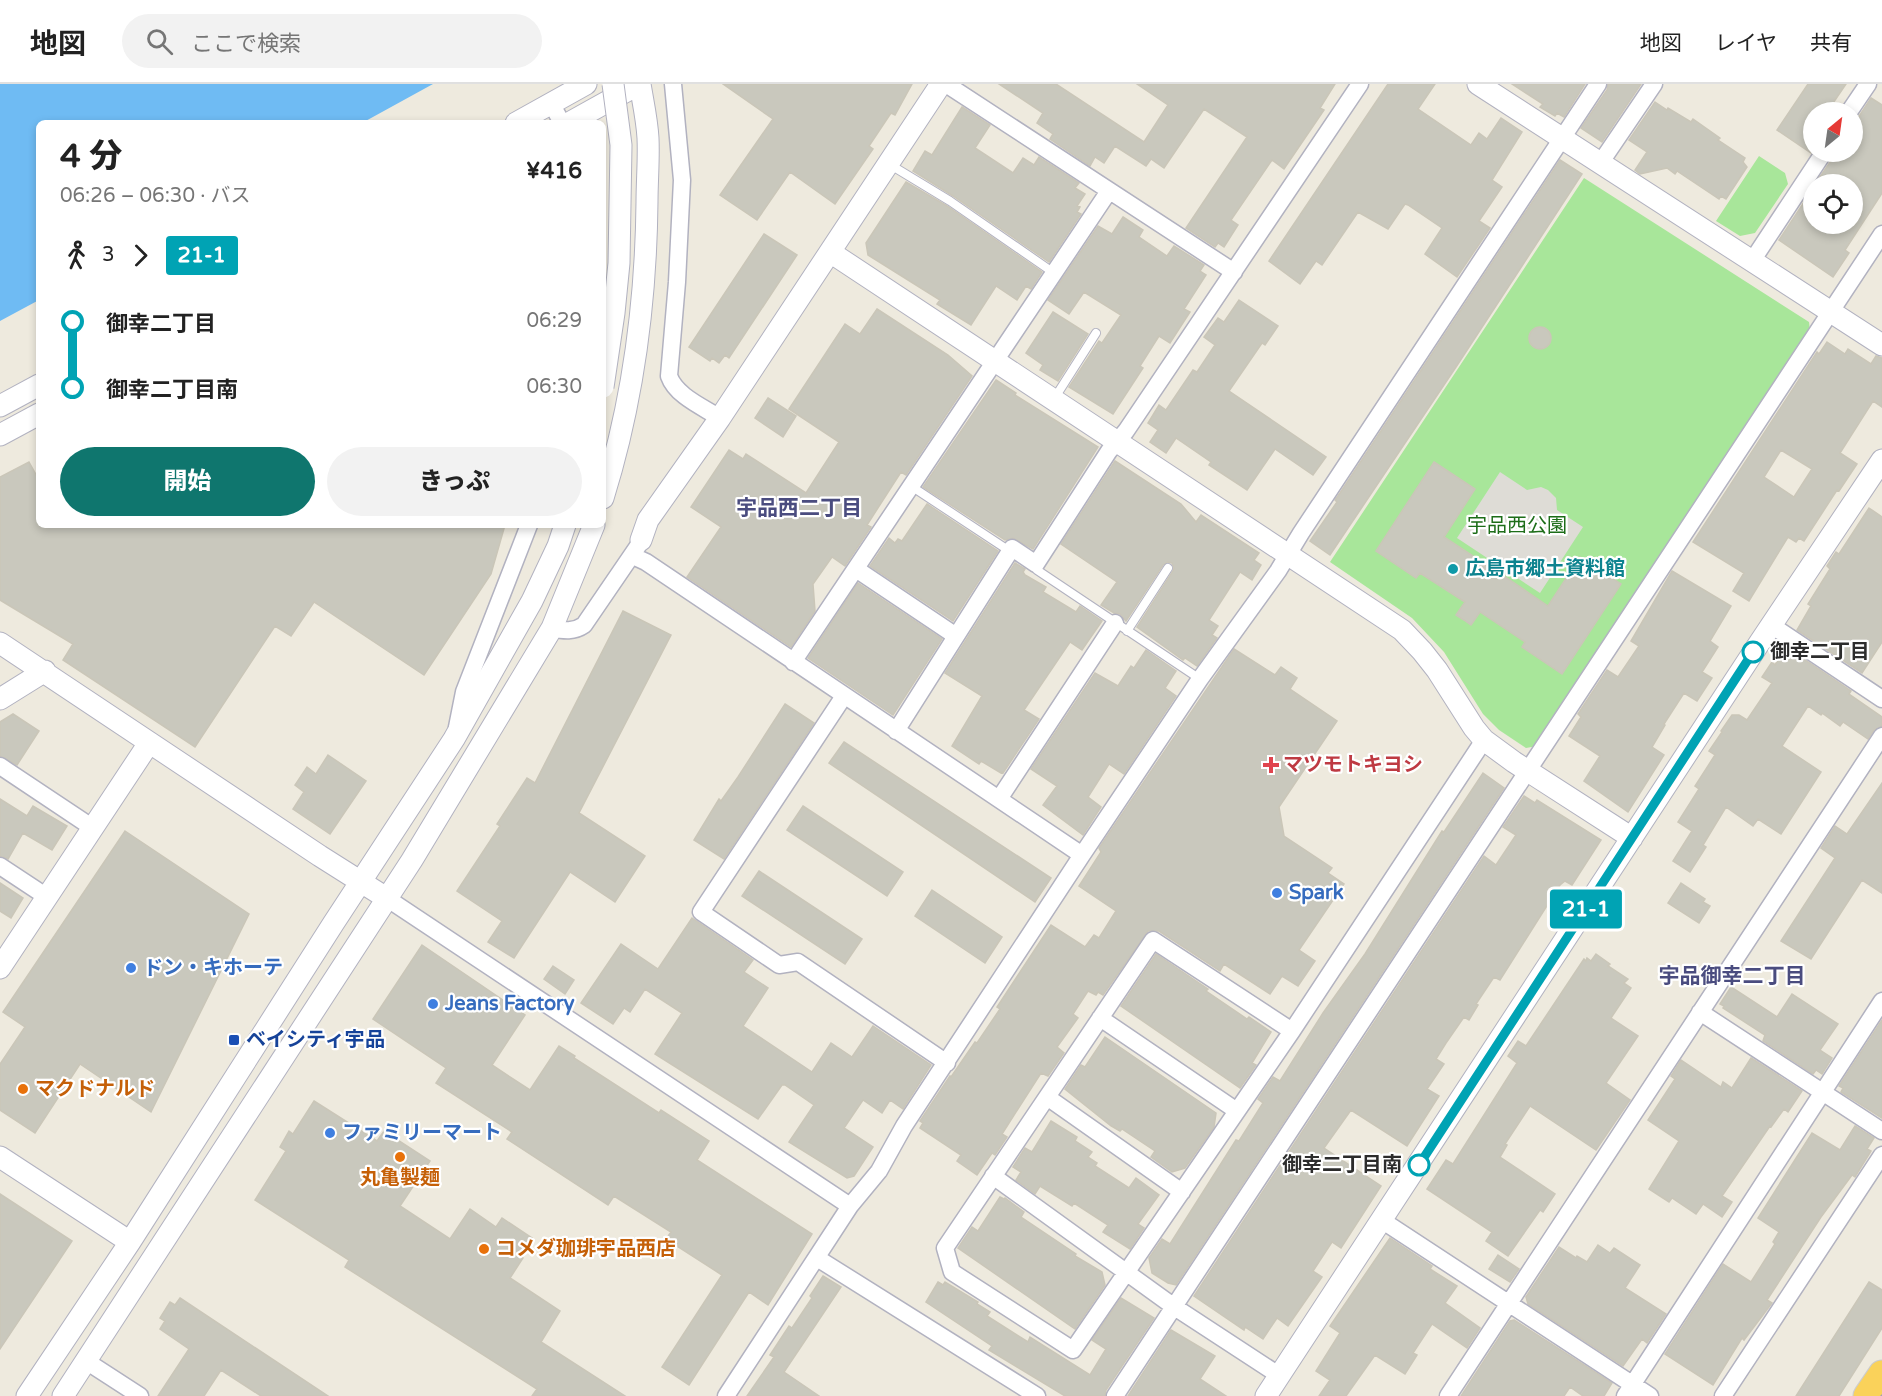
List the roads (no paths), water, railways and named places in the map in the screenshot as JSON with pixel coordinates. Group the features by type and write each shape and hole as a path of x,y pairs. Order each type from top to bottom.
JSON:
{"highway":[{"path":"1867,1396 1882,1374"}],"street":[{"path":"522,120 586,84"},
{"path":"606,367 619,263 621,145 613,84"},
{"path":"574,120 640,84 648,138 647,254 642,310 629,395 606,489"},
{"path":"673,84 682,180 669,376 672,385 678,391 720,418"},
{"path":"552,628 564,631 578,630 584,624 637,548 648,520 720,418 943,84 1234,272"},
{"path":"896,731 1012,548 1036,564 1360,84"},
{"path":"1478,84 1882,345"},
{"path":"726,1396 850,1206 879,1171 904,1126 1082,855 1200,679 1288,554 1598,84"},
{"path":"1601,162 1653,84"},
{"path":"1856,102 1868,84"},
{"path":"551,104 560,120"},
{"path":"1752,261 1817,162"},
{"path":"793,662 1108,191"},
{"path":"1115,1396 1882,234"},
{"path":"830,252 1382,615 1413,640 1437,670 1484,741 1632,838"},
{"path":"0,406 36,387"},
{"path":"0,435 36,416"},
{"path":"1266,1396 1383,1221 1771,625 1882,460"},
{"path":"454,739 464,692 528,528"},
{"path":"27,1396 130,1242 454,739 532,601 564,528"},
{"path":"63,1396 388,899 552,628 593,528"},
{"path":"637,548 793,662 1082,855"},
{"path":"856,569 956,636"},
{"path":"1771,625 1882,699"},
{"path":"999,799 1121,627"},
{"path":"0,643 850,1206"},
{"path":"0,699 45,671"},
{"path":"844,696 701,912 779,965 798,962 946,1064"},
{"path":"1448,1396 1882,736"},
{"path":"1292,1031 1154,940 945,1248 952,1272 1073,1350 1292,1031 1484,741"},
{"path":"1,965 149,742"},
{"path":"0,766 93,828"},
{"path":"0,866 47,897"},
{"path":"1628,1390 1882,1001"},
{"path":"1700,1012 1882,1131"},
{"path":"1100,1018 1237,1111"},
{"path":"1047,1097 1182,1192"},
{"path":"1724,1396 1882,1155"},
{"path":"0,1157 130,1242"},
{"path":"993,1176 1173,1306 1280,1376"},
{"path":"1383,1221 1507,1304 1628,1390 1650,1396"},
{"path":"817,1258 1037,1396"},
{"path":"86,1361 140,1396"}],"lane":[{"path":"889,163 950,201 1054,273"},
{"path":"1053,399 1096,333"},
{"path":"910,486 1005,548 1012,548"},
{"path":"1036,564 1037,570 1200,679"},
{"path":"1121,627 1168,568"}],"water":[{"path":"0,84 433,84 367,120 36,120 36,302 0,321"}],"place":[{"name":"広島市郷土資料館","path":"1453,569"},
{"name":"御幸二丁目","path":"1753,652"},
{"name":"マツモトキヨシ","path":"1271,765"},
{"name":"Spark","path":"1277,893"},
{"name":"ドン・キホーテ","path":"131,968"},
{"name":"Jeans Factory","path":"433,1004"},
{"name":"ベイシティ宇品","path":"234,1040"},
{"name":"マクドナルド","path":"23,1089"},
{"name":"ファミリーマート","path":"330,1133"},
{"name":"丸亀製麺","path":"400,1157"},
{"name":"御幸二丁目南","path":"1419,1165"},
{"name":"コメダ珈琲宇品西店","path":"484,1249"}],"district":[{"name":"宇品西二丁目","path":"799,508"},
{"name":"宇品御幸二丁目","path":"1732,976"}],"park label":[{"name":"宇品西公園","path":"1517,526"}]}
